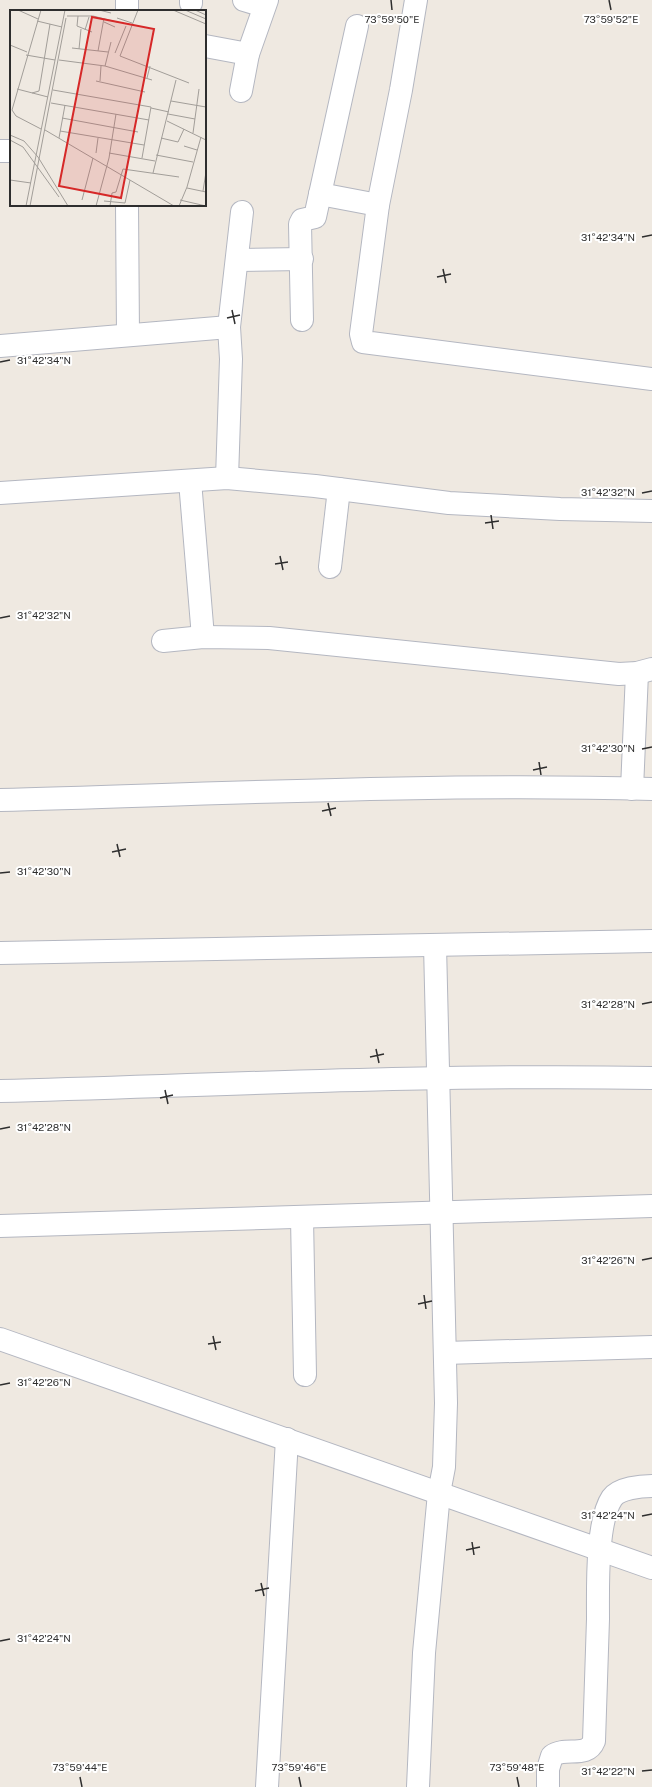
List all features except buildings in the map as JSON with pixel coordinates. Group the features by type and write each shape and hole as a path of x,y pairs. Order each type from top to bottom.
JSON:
{"street":[{"path":"126,10 127,0"},
{"path":"416,0 401,90 378,205 361,334 363,342 652,379"},
{"path":"241,91 258,2"},
{"path":"302,320 302,259 300,224 302,220 315,217 357,26"},
{"path":"206,46 248,54"},
{"path":"320,194 378,205"},
{"path":"127,206 128,336"},
{"path":"227,478 231,359 229,328 242,212"},
{"path":"237,260 302,259"},
{"path":"0,346 229,328"},
{"path":"0,493 227,478 339,489 449,503 560,509 652,511"},
{"path":"190,481 203,637"},
{"path":"330,567 339,489"},
{"path":"0,800 265,791 499,788 642,789 645,671 619,674 269,638 203,637 163,641"},
{"path":"0,953 652,941"},
{"path":"418,1787 424,1653 444,1467 445,1445 443,1213 435,945"},
{"path":"0,1091 440,1078 572,1076 652,1078"},
{"path":"0,1226 302,1218 652,1206"},
{"path":"302,1218 305,1375"},
{"path":"0,1339 652,1568"},
{"path":"445,1353 652,1347"},
{"path":"267,1787 287,1439"},
{"path":"548,1787 548,1769 552,1756 557,1753 586,1751 592,1748 594,1741 600,1549 607,1511 612,1498 622,1491 652,1486"}]}
